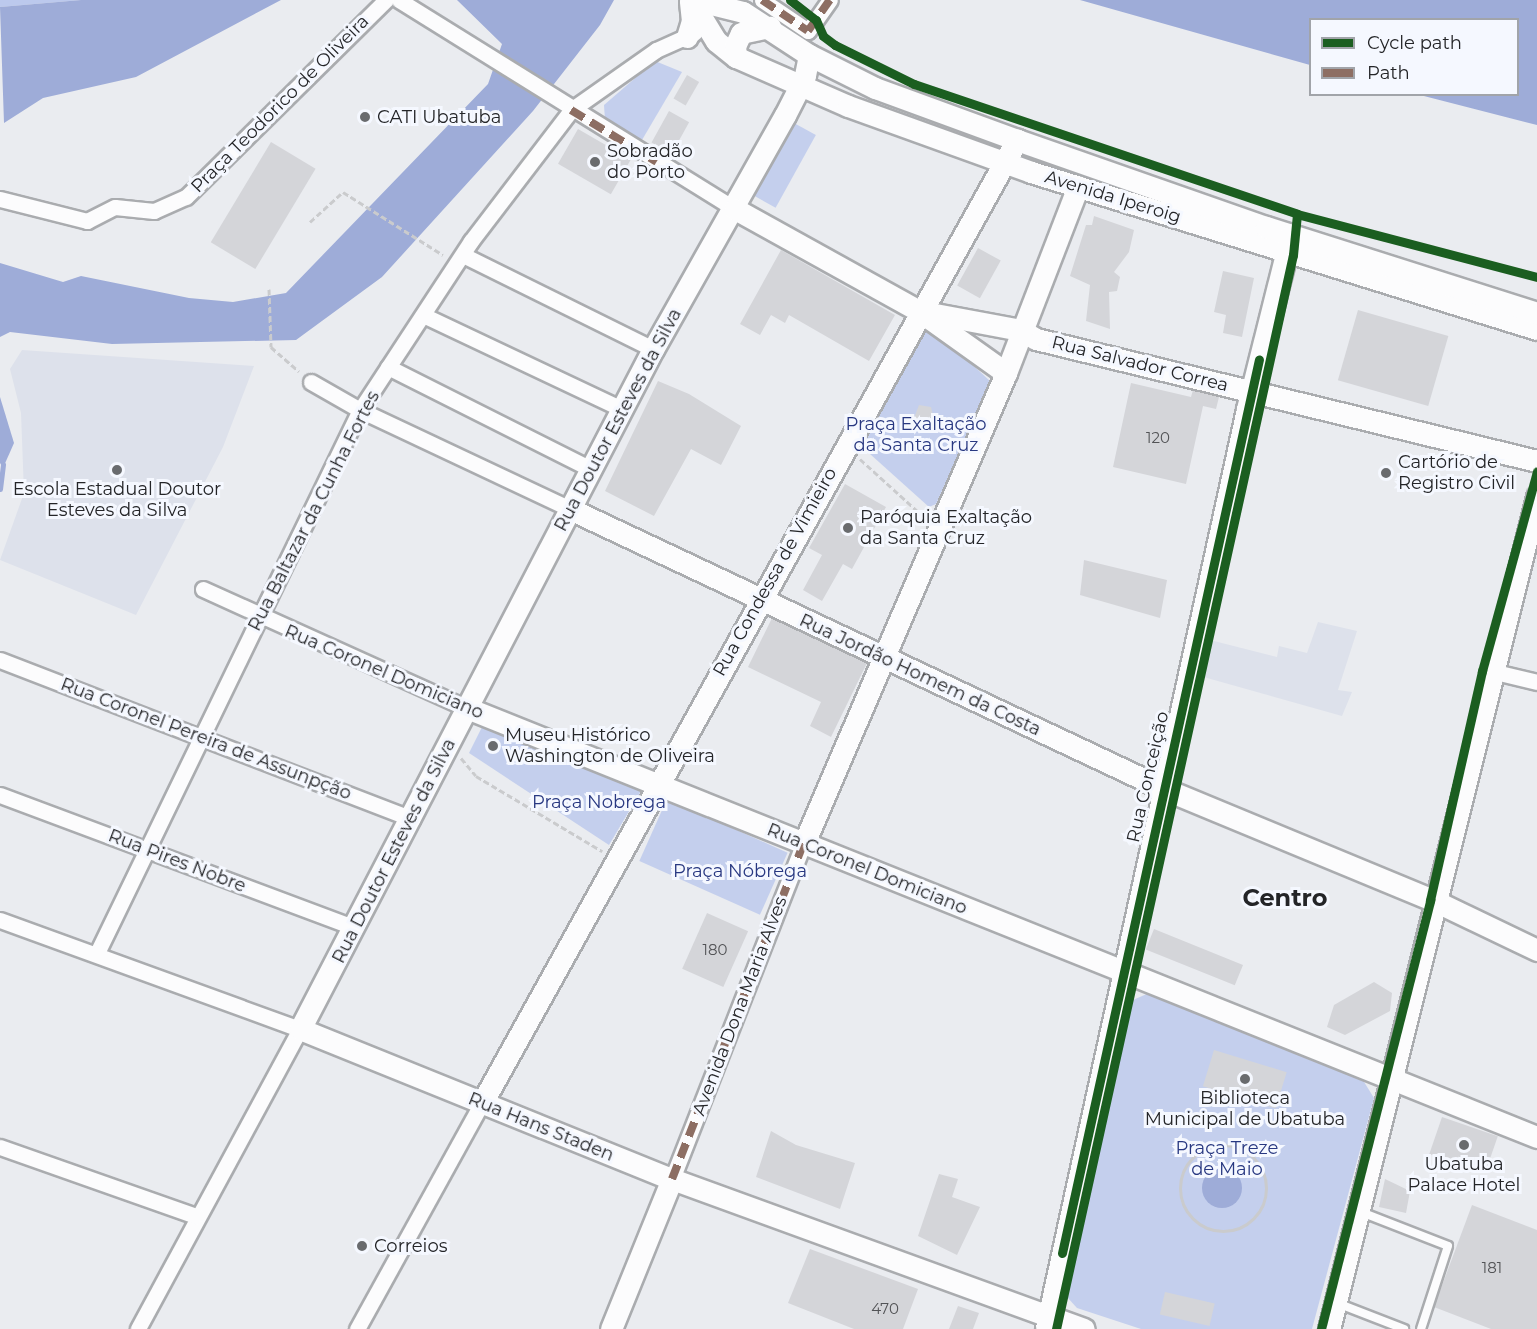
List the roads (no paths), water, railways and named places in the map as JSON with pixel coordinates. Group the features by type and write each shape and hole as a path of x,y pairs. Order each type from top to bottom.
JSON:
{"street":[{"name":"Praça Teodorico de Oliveira","path":"0,199 87,221 115,207 154,211 186,198 386,0"},
{"name":"Rua Salvador Correa","path":"399,0 566,107 735,209 919,311 1006,373"},
{"name":"Avenida Iperoig","path":"692,0 743,12 770,27 809,55 875,88 1289,244 1537,329"},
{"name":"Avenida Iperoig","path":"692,0 706,28 736,57 800,86 1008,164 1078,186 1537,313"},
{"path":"687,37 692,21 692,0"},
{"path":"762,0 808,31 830,0"},
{"path":"706,28 743,12"},
{"path":"736,57 735,46 741,33 770,27"},
{"name":"Rua Baltazar da Cunha Fortes","path":"97,953 360,410 388,367 566,107 656,50 706,28"},
{"name":"Rua Doutor Esteves da Silva","path":"138,1329 196,1216 355,928 653,349 735,209 800,86 809,55"},
{"name":"Rua Condessa de Vimieiro","path":"482,1103 919,311 1008,164 1017,140"},
{"name":"Avenida Dona Maria Alves","path":"611,1329 804,843 1006,373 1078,186"},
{"name":"Rua Conceição","path":"1047,1322 1121,971 1251,390 1289,244"},
{"path":"460,259 653,349"},
{"name":"Rua Salvador Correa","path":"919,311 1021,330 1036,339 1537,461"},
{"path":"423,315 622,409"},
{"path":"388,367 591,469"},
{"name":"Rua Jordão Homem da Costa","path":"311,382 360,410 1162,788 1438,903 1537,950"},
{"path":"1329,1329 1395,1080 1491,671 1537,497"},
{"name":"Rua Coronel Domiciano","path":"202,589 259,618 467,708 1537,1137"},
{"name":"Rua Coronel Pereira de Assunpção","path":"0,660 412,819"},
{"path":"1491,671 1537,682"},
{"name":"Rua Pires Nobre","path":"0,795 355,928"},
{"name":"Rua Hans Staden","path":"0,920 97,953 300,1029 672,1179 1047,1322 1084,1329"},
{"path":"357,1329 482,1103"},
{"path":"0,1147 196,1216"}],"lane":[{"path":"1360,1212 1448,1246 1421,1329"},
{"path":"1336,1302 1404,1329"}],"waterway":[{"path":"0,489 3,464"}],"place":[{"name":"CATI Ubatuba","path":"365,117"},
{"name":"Sobradão do Porto","path":"595,162"},
{"name":"Escola Estadual Doutor Esteves da Silva","path":"117,470"},
{"name":"Cartório de Registro Civil","path":"1386,473"},
{"name":"Paróquia Exaltação da Santa Cruz","path":"848,528"},
{"name":"Museu Histórico Washington de Oliveira","path":"493,746"},
{"name":"Biblioteca Municipal de Ubatuba","path":"1245,1079"},
{"name":"Ubatuba Palace Hotel","path":"1464,1145"},
{"name":"Correios","path":"362,1246"}],"district":[{"name":"Centro","path":"1285,898"}],"park label":[{"name":"Praça Exaltação da Santa Cruz","path":"916,435"},
{"name":"Praça Nobrega","path":"599,802"},
{"name":"Praça Nóbrega","path":"740,871"},
{"name":"Praça Treze de Maio","path":"1227,1159"}]}
